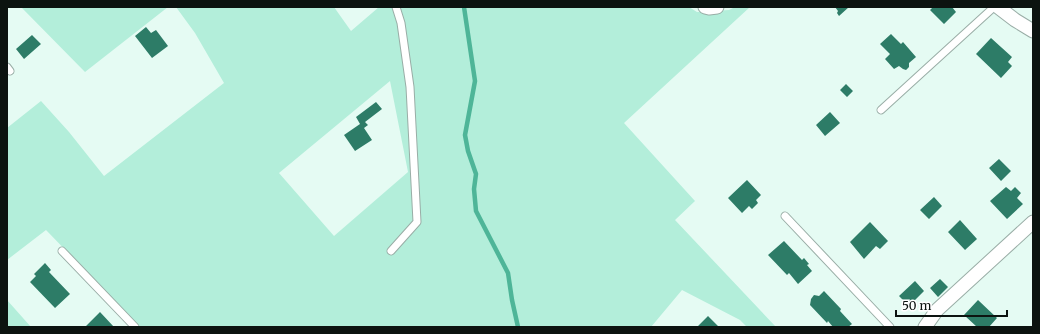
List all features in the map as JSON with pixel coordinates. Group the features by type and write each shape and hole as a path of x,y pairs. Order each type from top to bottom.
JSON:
{"street":[{"path":"705,7 717,7"},
{"path":"998,7 1033,31"},
{"path":"925,327 937,310 1033,222"}],"lane":[{"path":"391,251 417,222 410,88 401,23 396,7"},
{"path":"881,110 994,7"},
{"path":"785,216 890,327"},
{"path":"62,251 135,327"}],"green space":[{"path":"21,7 168,7 85,72"},
{"path":"176,7 334,7 351,31 379,7 689,7 697,12 729,10 735,7 750,7 624,123 695,201 675,220 776,327 747,327 740,320 682,290 651,327 140,327 46,230 7,260 7,128 41,101 69,132 104,176 224,83 195,33","holes":["390,81 408,172 334,236 279,173"]},
{"path":"7,300 31,327 7,327"}],"building":[{"path":"835,7 849,7 839,16"},
{"path":"933,7 952,7 956,12 944,24 930,10"},
{"path":"146,27 151,33 156,30 168,46 152,58 135,36"},
{"path":"891,34 901,44 903,42 916,57 909,63 909,67 906,70 899,66 894,69 885,59 890,54 880,44"},
{"path":"32,35 41,44 24,59 16,49"},
{"path":"991,38 1012,57 1008,62 1012,66 1001,78 976,54"},
{"path":"846,84 853,91 847,97 840,90"},
{"path":"376,102 382,109 365,122 368,125 364,128 372,140 355,151 344,135 360,124 356,117"},
{"path":"830,112 840,123 825,136 816,125"},
{"path":"999,159 1011,171 1001,181 989,168"},
{"path":"747,180 761,195 756,200 758,203 752,209 749,206 742,213 728,198"},
{"path":"1006,187 1011,191 1015,187 1021,193 1017,198 1023,204 1007,219 990,201"},
{"path":"934,197 942,206 929,219 920,210"},
{"path":"960,220 977,239 965,250 948,232"},
{"path":"870,222 888,241 880,249 876,246 864,259 850,242"},
{"path":"784,241 802,260 804,258 812,271 798,284 789,273 787,275 768,255"},
{"path":"45,263 51,270 49,272 70,294 55,308 30,282 36,276 34,274"},
{"path":"940,279 948,287 938,297 930,288"},
{"path":"915,281 924,291 909,306 899,296"},
{"path":"824,291 841,309 840,311 852,324 848,327 833,327 828,321 827,323 810,305 811,299 814,295 819,296"},
{"path":"978,300 997,318 989,327 977,327 964,315"},
{"path":"100,312 114,327 85,327"},
{"path":"708,316 719,327 697,327"}],"waterway":[{"path":"464,7 475,81 465,135 468,151 476,174 474,189 476,211 508,273 518,327"}]}
